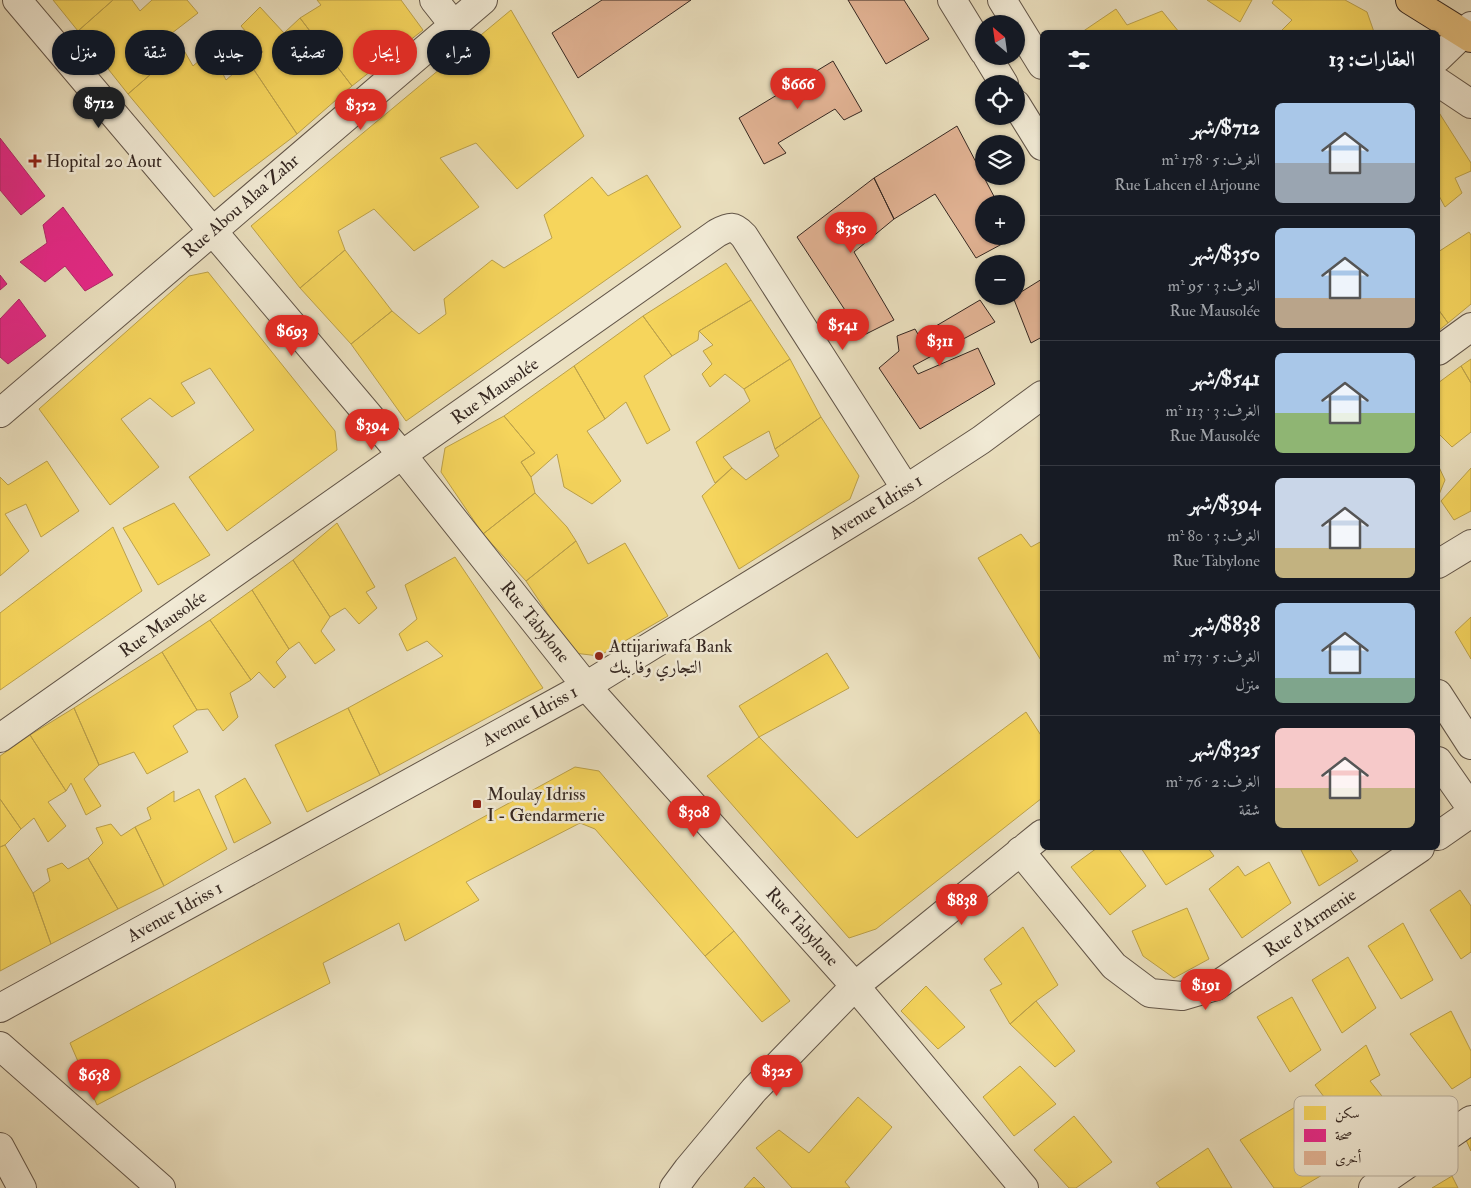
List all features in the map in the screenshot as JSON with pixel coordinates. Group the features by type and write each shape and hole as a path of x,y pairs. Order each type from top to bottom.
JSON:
{"main road":[{"path":"1410,0 1469,33"}],"street":[{"name":"Rue Tabylone","path":"17,0 403,456 586,686 855,986 1024,1188"},
{"path":"434,0 453,24"},
{"name":"Rue Abou Alaa Zahr","path":"0,413 482,0"},
{"path":"952,0 975,37"},
{"path":"1002,0 1040,62"},
{"path":"1440,56 1469,33"},
{"path":"1440,83 1471,104"},
{"path":"1025,119 1040,143"},
{"name":"Rue Mausolée","path":"0,738 709,239 730,227 737,228 744,236 906,489"},
{"path":"1440,350 1471,327"},
{"name":"Avenue Idriss 1","path":"0,1008 586,686 906,489 981,440 1040,396"},
{"path":"1440,563 1471,544"},
{"path":"1440,697 1471,745"},
{"path":"1440,764 1471,808"},
{"path":"1440,835 1471,813"},
{"path":"674,1188 754,1090 855,986 1040,836"},
{"name":"Rue d'Armenie","path":"1020,851 1114,966 1150,993 1182,996 1216,986 1417,850"},
{"path":"0,1046 161,1188"},
{"path":"1458,1129 1471,1120"},
{"path":"0,1147 22,1188"},
{"path":"1373,1188 1390,1176"}],"building: سكن":[{"path":"53,0 113,0 79,30"},
{"path":"113,0 132,0 140,11 152,0 187,0 198,13 176,30 125,30 125,75 150,75 128,94 113,75 115,75 115,30 79,30"},
{"path":"317,0 401,0 423,30 417,35 417,30 353,30 353,75 366,75 352,86 343,74 343,30 309,30 300,18 321,5"},
{"path":"1207,0 1252,0 1240,22"},
{"path":"1274,0 1345,0 1367,12 1373,30 1282,30 1292,20 1272,3"},
{"path":"260,7 281,30 272,30 272,75 343,74 352,86 297,134 257,75 262,75 262,30 244,30 241,26"},
{"path":"1116,9 1127,25 1162,11 1177,30 1085,30"},
{"path":"511,10 584,136 517,189 476,143 440,158 479,207 414,251 374,209 338,231 345,250 300,288 251,226 433,75 490,75 490,30 487,30"},
{"path":"300,18 309,30 287,30"},
{"path":"185,52 193,66 195,64 195,75 224,75 226,80 232,75 257,75 297,134 214,197 128,94 150,75 185,75"},
{"path":"1440,114 1471,163 1471,171 1455,178 1462,193 1445,207 1440,198"},
{"path":"647,175 681,227 406,421 351,344 392,311 419,334 446,314 444,299 492,260 504,268 552,238 544,215 592,177 608,196"},
{"path":"1469,232 1471,235 1471,304 1448,323 1440,312 1440,251"},
{"path":"345,250 392,311 351,344 300,288"},
{"path":"726,263 751,300 699,331 698,340 672,356 643,316"},
{"path":"208,272 335,431 337,450 227,531 189,477 254,430 210,368 181,383 195,403 172,417 150,398 121,419 159,467 110,505 39,409 189,276"},
{"path":"751,300 790,359 744,389 725,374 710,387 702,374 712,364 703,351 713,345 699,331"},
{"path":"1440,312 1448,323 1440,329"},
{"path":"643,316 672,356 644,376 670,430 647,444 626,402 605,419 574,366"},
{"path":"790,359 821,417 775,449 769,431 723,457 732,468 715,483 696,442 750,401 744,389"},
{"path":"1471,359 1471,383 1461,366"},
{"path":"574,366 605,419 587,431 621,481 592,504 564,487 557,454 531,477 521,462 535,453 504,416"},
{"path":"1461,366 1471,383 1471,432 1452,447 1440,435 1440,382"},
{"path":"504,416 535,453 521,462 531,477 535,493 483,534 441,472 445,448"},
{"path":"821,417 859,476 850,499 739,569 702,496 732,468 746,480 779,456 775,449"},
{"path":"47,461 79,511 41,537 26,504 5,514 29,551 0,576 0,477 8,485"},
{"path":"1471,468 1471,511 1454,520 1441,501"},
{"path":"1440,469 1445,480 1440,492"},
{"path":"535,493 567,527 576,541 526,581 483,534"},
{"path":"174,503 210,555 158,585 123,528"},
{"path":"337,523 375,587 366,592 377,608 359,624 345,608 330,617 293,560"},
{"path":"113,527 142,591 0,690 0,613"},
{"path":"1021,534 1031,547 1040,542 1040,659 978,558"},
{"path":"576,541 588,564 625,543 668,616 599,656 574,653 526,581"},
{"path":"455,557 543,688 380,775 348,708 443,656 427,641 407,651 399,634 417,619 405,585"},
{"path":"293,560 330,617 321,631 335,650 315,664 299,642 289,649 252,590"},
{"path":"252,590 289,649 276,662 286,677 274,688 259,672 251,680 210,620"},
{"path":"1471,617 1471,659 1455,632"},
{"path":"210,620 251,680 230,693 238,717 223,731 208,709 197,710 162,652"},
{"path":"162,652 197,710 173,726 188,752 147,774 134,752 99,765 74,708"},
{"path":"827,653 849,688 759,737 739,706"},
{"path":"74,708 99,765 84,779 101,806 86,815 71,783 66,791 30,735"},
{"path":"348,708 380,775 307,812 275,745"},
{"path":"1026,712 1040,734 1040,800 876,929 849,938 707,776 759,737 857,838"},
{"path":"30,735 66,791 48,802 66,826 48,842 34,818 21,829 0,799 0,756"},
{"path":"575,767 599,771 734,931 705,956 595,829 580,823 466,882 479,900 405,941 399,923 323,963 330,983 97,1105 70,1043"},
{"path":"245,778 271,823 234,843 215,796"},
{"path":"199,789 227,849 164,886 135,827 151,819 147,808 174,791 174,802"},
{"path":"0,799 21,829 5,845 0,847"},
{"path":"111,824 121,836 135,827 164,886 118,909 88,858 103,843 96,828"},
{"path":"5,845 33,893 51,944 0,971 0,847"},
{"path":"1094,850 1119,850 1146,886 1110,915 1071,867"},
{"path":"1142,850 1210,850 1214,856 1166,885"},
{"path":"1301,850 1350,850 1358,861 1319,886"},
{"path":"88,858 118,909 51,944 33,893 50,881 47,869 62,863 68,869"},
{"path":"1269,862 1291,903 1242,938 1209,889 1238,866 1245,876"},
{"path":"1460,890 1471,906 1471,952 1461,959 1430,910"},
{"path":"1187,908 1209,959 1174,978 1143,956 1132,931"},
{"path":"1403,923 1433,980 1401,999 1368,946"},
{"path":"1023,927 1058,985 1010,1024 990,990 1002,984 984,959"},
{"path":"734,931 790,1001 762,1022 705,956"},
{"path":"1348,957 1376,1008 1342,1033 1312,980"},
{"path":"926,986 965,1027 938,1049 901,1011"},
{"path":"1292,997 1321,1050 1290,1072 1257,1017"},
{"path":"1036,1001 1075,1051 1055,1067 1010,1024"},
{"path":"1451,1011 1471,1051 1471,1077 1452,1089 1410,1034"},
{"path":"1366,1045 1380,1075 1370,1081 1382,1096 1323,1096 1315,1085"},
{"path":"1020,1066 1056,1104 1014,1136 983,1097"},
{"path":"858,1097 892,1127 845,1182 850,1188 792,1188 756,1148 779,1130 809,1153"},
{"path":"1294,1108 1294,1176 1320,1176 1300,1188 1274,1188 1240,1140"},
{"path":"1074,1116 1112,1162 1076,1188 1069,1188 1034,1150"},
{"path":"1471,1137 1471,1151 1466,1140"},
{"path":"1208,1148 1232,1188 1160,1188 1156,1183"},
{"path":"1452,1176 1458,1188 1432,1188"},
{"path":"754,1177 765,1188 744,1188"}],"building: صحة":[{"path":"0,138 45,196 21,215 0,190"},
{"path":"63,207 113,275 85,291 65,266 45,282 20,262 47,243 43,225"},
{"path":"0,275 7,284 0,290"},
{"path":"19,299 46,336 8,364 0,357 0,319"}],"building: أخرى":[{"path":"602,0 691,0 578,78 552,33"},
{"path":"848,0 904,0 929,39 886,64"},
{"path":"833,61 862,111 844,120 835,109 778,143 786,153 764,164 739,118"},
{"path":"957,126 975,160 975,185 988,185 993,195 975,195 975,245 1000,245 975,256 935,194 894,219 874,178"},
{"path":"874,178 894,219 854,252 894,320 862,336 797,237"},
{"path":"1040,280 1040,338 1031,343 1016,305 1025,305 1025,290"},
{"path":"975,303 975,305 983,305 995,322 913,366 918,374 978,348 995,384 920,429 879,368 899,351 897,336 915,329 919,336"}],"place":[{"name":"Hopital 20 Aout","path":"35,161"},
{"name":"Attijariwafa Bank التجاري وفا بنك","path":"599,656"},
{"name":"Moulay Idriss I - Gendarmerie","path":"477,804"}]}
